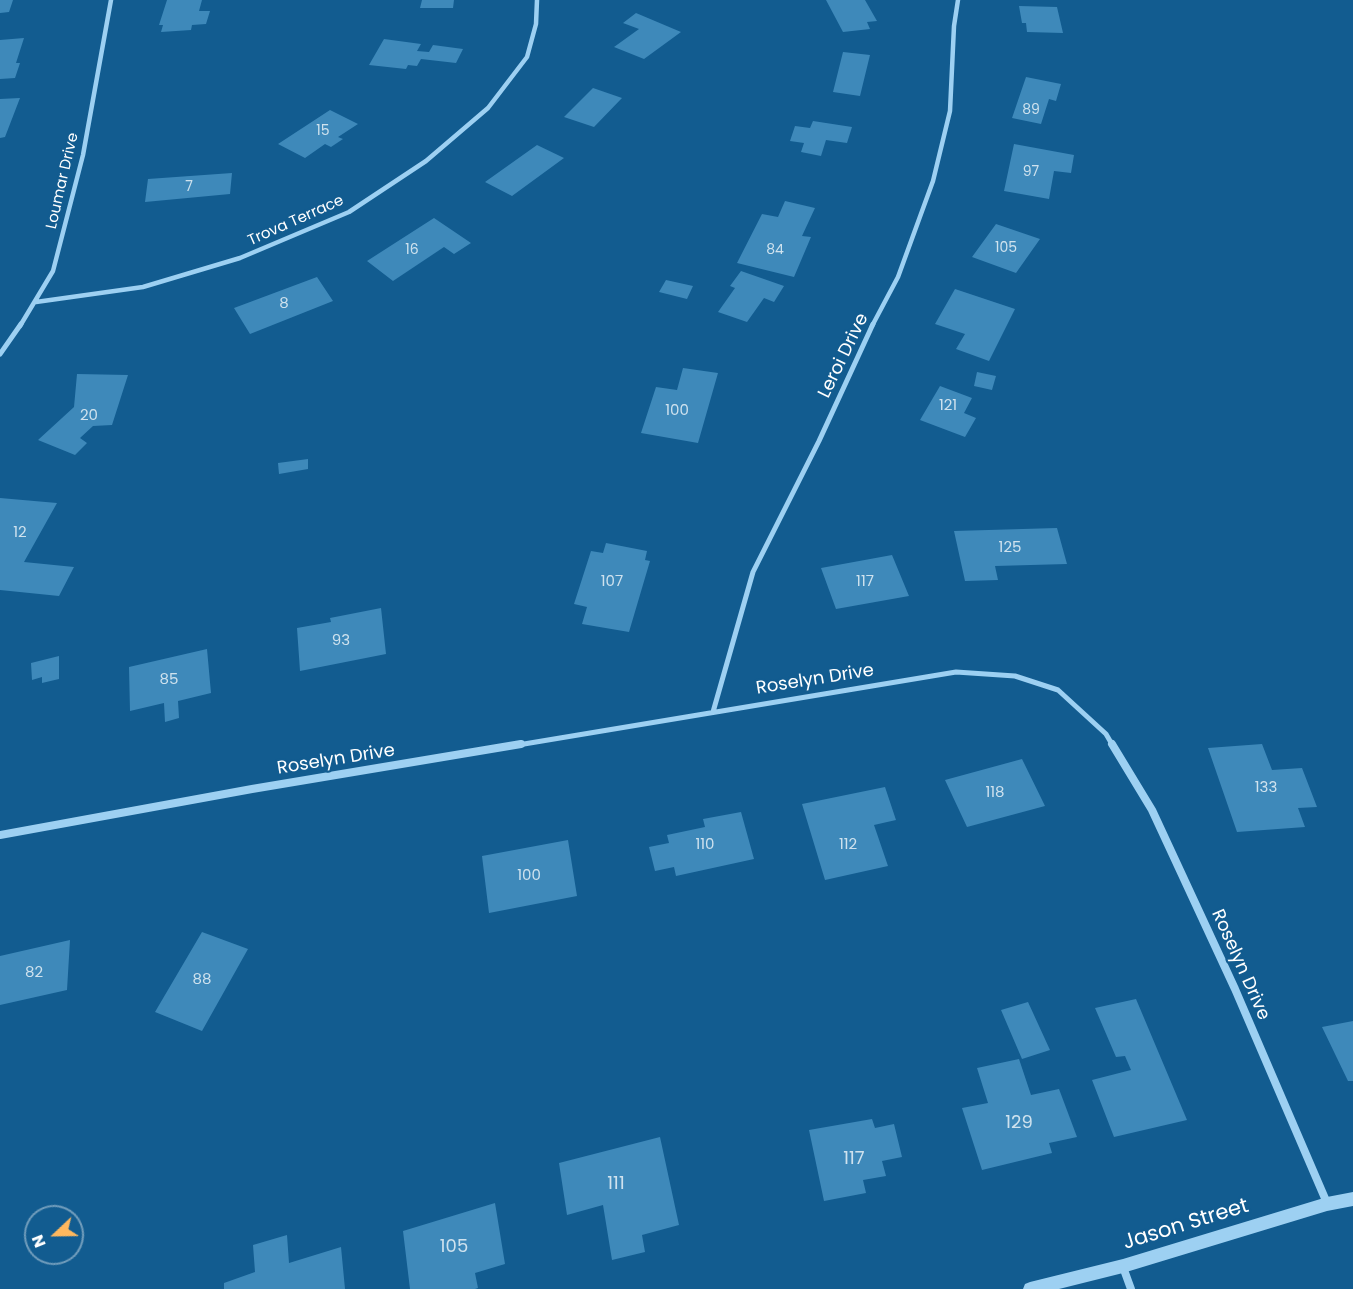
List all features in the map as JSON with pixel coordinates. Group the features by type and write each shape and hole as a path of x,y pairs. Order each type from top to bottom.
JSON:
{"street":[{"name":"Loumar Drive","path":"0,354 36,302 53,271 83,155 111,0"},
{"name":"Trova Terrace","path":"36,302 143,287 240,258 349,212 426,160 488,108 527,57 536,24 537,0"},
{"name":"Leroi Drive","path":"713,712 753,572 819,441 858,351 898,277 933,181 950,111 954,26 958,0"},
{"name":"Roselyn Drive","path":"0,835 252,789 956,672 1015,676 1058,690 1106,734 1152,810 1235,989 1328,1203"},
{"name":"Jason Street","path":"1030,1289 1123,1266 1328,1203 1353,1198"},
{"path":"1123,1266 1131,1289"}],"building":[{"path":"0,0 13,0 9,12 0,13"},
{"path":"167,0 202,0 199,11 210,11 206,24 192,25 191,30 161,32 163,25 159,25"},
{"path":"422,0 454,0 453,8 420,8"},
{"path":"826,0 865,0 877,21 867,22 870,29 843,32"},
{"path":"1019,6 1057,7 1063,33 1027,32 1026,23 1022,23"},
{"path":"636,13 681,32 644,59 614,47 639,29 623,23"},
{"path":"24,38 16,63 20,63 15,78 0,79 0,40"},
{"path":"384,39 421,44 417,51 429,52 433,45 463,49 456,63 421,59 417,66 408,65 406,69 369,65"},
{"path":"843,52 870,55 860,96 833,92"},
{"path":"1026,77 1061,84 1056,101 1049,99 1041,124 1012,118"},
{"path":"593,88 622,98 594,127 564,117"},
{"path":"20,98 5,137 0,138 0,99"},
{"path":"330,110 358,124 338,137 343,139 331,147 325,144 305,158 278,144"},
{"path":"813,121 852,127 847,143 826,140 821,156 801,152 804,143 790,141 795,126 810,128"},
{"path":"1014,144 1074,155 1071,173 1054,171 1049,199 1004,191"},
{"path":"537,145 564,158 512,196 485,182"},
{"path":"232,173 230,194 145,202 148,179"},
{"path":"785,201 815,208 802,236 811,237 794,277 737,263 762,214 778,217"},
{"path":"434,218 471,243 454,254 444,247 393,281 367,261"},
{"path":"996,224 1040,239 1016,273 972,257"},
{"path":"741,271 784,286 774,302 764,298 747,322 718,312 735,288 730,286"},
{"path":"317,277 333,301 250,334 234,308"},
{"path":"666,280 693,286 687,299 659,292"},
{"path":"955,289 1015,309 989,361 956,349 965,334 935,324"},
{"path":"683,368 718,373 698,443 641,433 656,387 677,390"},
{"path":"977,372 996,376 992,390 974,386"},
{"path":"77,374 128,375 112,425 93,426 80,438 87,443 75,455 38,440 74,407"},
{"path":"940,386 972,398 964,413 976,418 965,437 920,420"},
{"path":"308,459 308,469 279,474 278,463"},
{"path":"0,498 57,503 24,562 74,567 59,596 0,590"},
{"path":"1057,528 1067,564 995,566 998,580 965,581 954,531"},
{"path":"606,543 647,551 645,560 650,561 629,632 582,624 587,607 574,604 591,551 603,553"},
{"path":"892,555 909,596 836,609 821,568"},
{"path":"381,608 386,654 300,671 297,628 331,622 330,618"},
{"path":"207,649 211,693 178,701 179,718 165,722 164,703 130,711 129,667"},
{"path":"59,656 59,679 42,683 42,677 32,680 31,663"},
{"path":"1262,744 1272,770 1302,768 1317,807 1298,808 1305,827 1237,832 1208,748"},
{"path":"1022,759 1045,806 967,827 945,780"},
{"path":"885,787 896,820 874,825 888,866 825,880 802,804"},
{"path":"741,812 754,859 676,876 674,867 655,871 649,847 669,843 667,835 705,827 703,819"},
{"path":"568,840 577,896 489,913 482,856"},
{"path":"202,932 248,949 202,1031 155,1012"},
{"path":"70,940 67,990 0,1005 0,956"},
{"path":"1136,999 1187,1120 1114,1137 1092,1080 1131,1070 1125,1056 1116,1057 1095,1008"},
{"path":"1028,1002 1050,1050 1022,1059 1001,1010"},
{"path":"1353,1021 1353,1081 1348,1081 1322,1027"},
{"path":"1019,1059 1031,1095 1059,1089 1077,1137 1049,1143 1052,1153 982,1170 962,1108 988,1103 977,1068"},
{"path":"872,1119 875,1128 894,1124 902,1157 882,1161 886,1176 863,1180 866,1193 824,1201 809,1130"},
{"path":"660,1137 679,1225 642,1235 645,1252 612,1260 603,1205 567,1215 559,1163"},
{"path":"495,1203 505,1264 475,1273 478,1288 475,1289 410,1289 403,1231"},
{"path":"287,1235 289,1263 341,1247 345,1289 224,1289 224,1283 255,1272 253,1245"}]}
